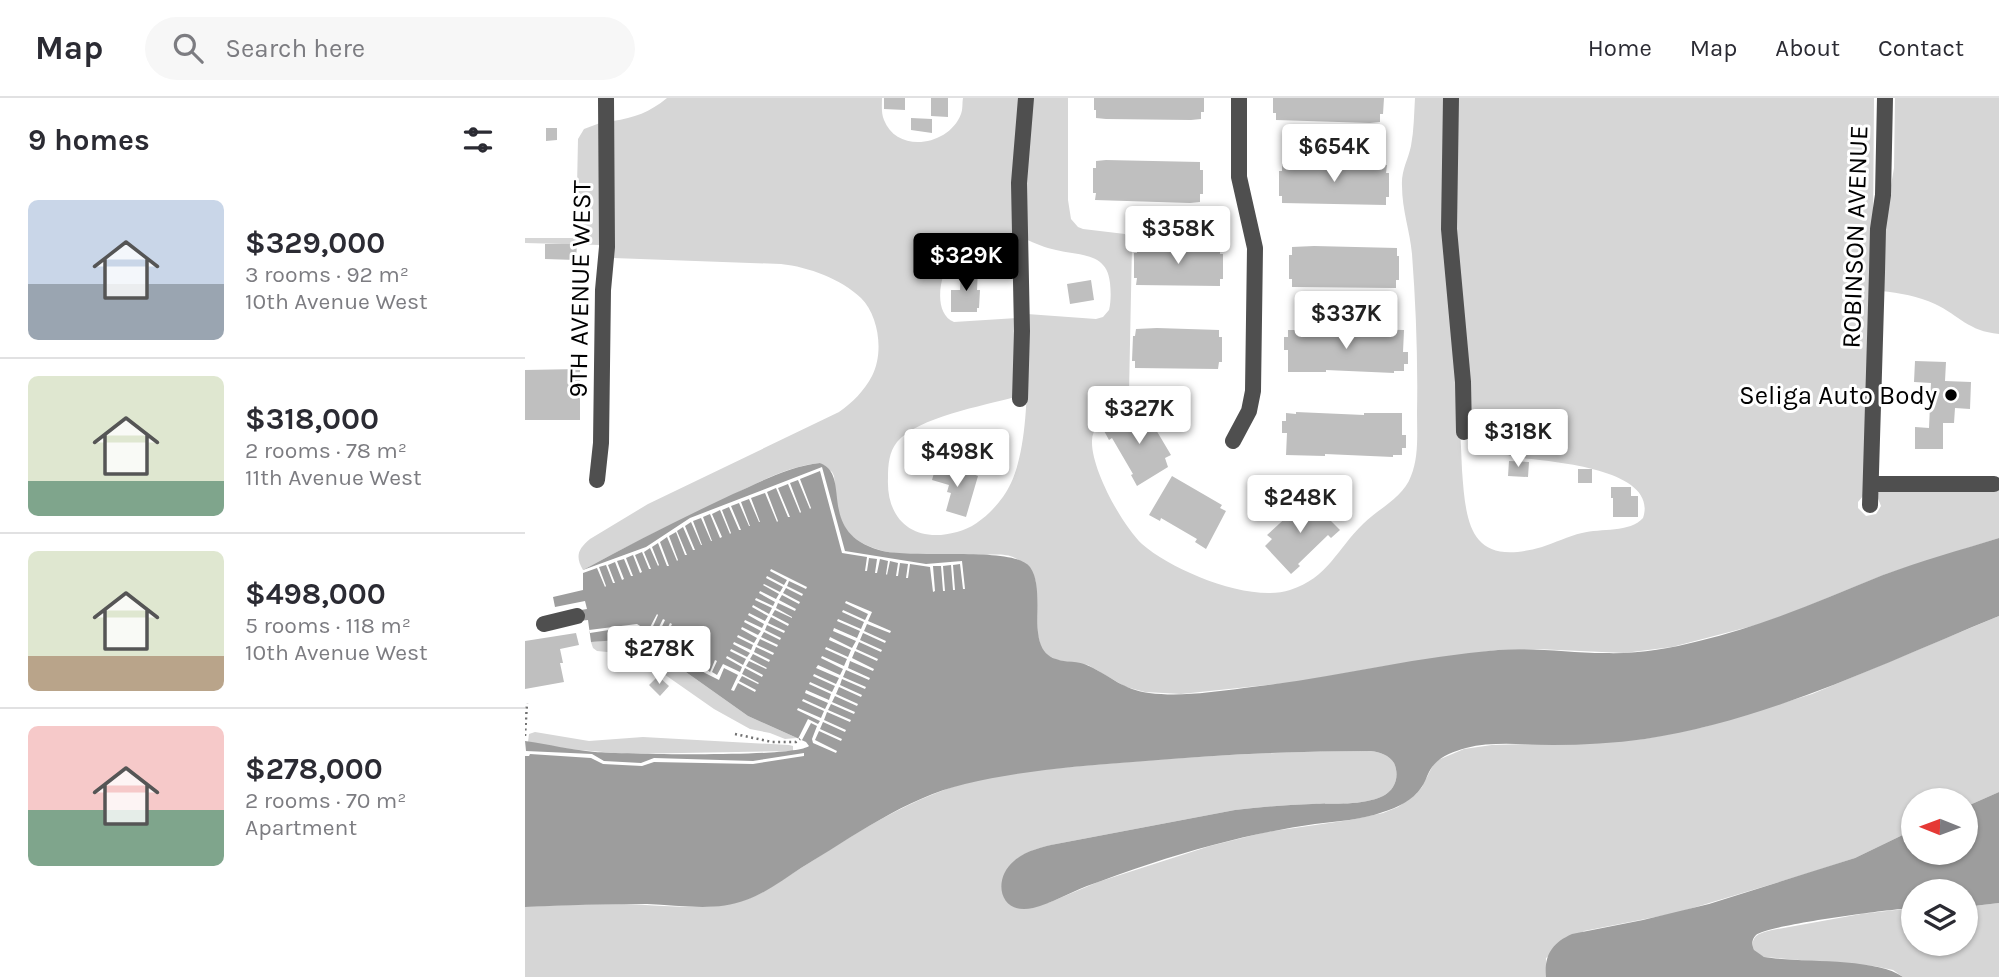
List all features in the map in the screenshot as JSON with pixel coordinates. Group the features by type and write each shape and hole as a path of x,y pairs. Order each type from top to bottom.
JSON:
{"street":[{"name":"9TH AVENUE WEST","path":"597,480 601,443 603,290 607,247 606,98"},
{"path":"1020,399 1022,331 1019,197 1026,98"},
{"path":"1233,442 1251,405 1254,363 1255,248 1239,177 1239,98"},
{"path":"1451,98 1449,229 1463,382 1464,432"},
{"name":"ROBINSON AVENUE","path":"1870,505 1878,229 1883,195 1885,98"},
{"path":"1871,484 1994,484"},
{"path":"544,624 577,616"}],"path":[{"path":"525,736 527,703"},
{"path":"735,734 772,742 796,742 800,739"}],"shaded area":[{"path":"667,98 882,98 883,117 891,131 900,138 923,142 935,139 955,125 962,112 963,98 1019,98 1015,245 985,240 966,243 958,249 945,269 940,295 946,316 954,322 1017,318 1015,397 935,419 920,426 897,442 889,459 889,493 898,517 916,531 928,535 942,535 965,529 981,520 996,506 1011,483 1025,423 1027,314 1096,319 1103,317 1109,310 1111,290 1104,266 1091,257 1048,248 1025,239 1024,196 1031,98 1068,98 1068,200 1071,219 1083,229 1125,234 1132,245 1129,393 1121,406 1097,426 1094,433 1093,453 1102,481 1134,535 1156,554 1213,582 1254,592 1273,593 1290,590 1314,578 1363,524 1402,491 1414,469 1417,437 1416,314 1412,254 1403,204 1402,181 1412,140 1415,98 1446,98 1466,509 1470,525 1477,537 1487,546 1500,551 1518,552 1582,533 1631,526 1643,518 1644,501 1634,488 1618,477 1572,465 1506,454 1483,437 1471,416 1457,293 1456,98 1874,98 1873,232 1863,496 1858,502 1858,508 1866,516 1876,514 1881,506 1877,496 1879,491 1999,489 1999,538 1886,574 1760,624 1672,647 1624,653 1497,650 1297,682 1181,694 1145,692 1126,687 1088,665 1057,660 1045,654 1038,636 1036,582 1028,568 1015,558 1007,555 907,555 871,547 856,539 845,528 840,516 834,476 820,463 785,471 762,481 583,570 579,553 590,539 648,504 839,412 865,387 876,367 878,357 876,325 867,306 853,291 824,275 781,264 613,258 613,121 641,114"},
{"path":"1895,98 1999,98 1999,334 1979,330 1929,301 1881,291 1884,226 1894,168"},
{"path":"600,123 600,245 525,243 525,238 576,236 578,139 584,129"},
{"path":"820,463 829,470 834,479 841,518 847,530 859,541 894,553 1004,556 1020,560 1030,567 1035,578 1038,632 1046,653 1056,659 1085,664 1124,686 1149,693 1220,691 1498,650 1617,653 1665,649 1746,628 1897,570 1999,538 1999,616 1825,688 1781,704 1691,730 1611,743 1498,744 1460,750 1440,759 1432,767 1424,784 1414,796 1375,815 1264,833 1197,849 1102,880 1033,908 1013,907 1002,894 1001,886 1007,869 1028,852 1056,844 1235,810 1375,799 1391,790 1396,778 1396,768 1390,758 1371,751 1192,757 1091,765 1007,776 965,784 921,799 860,831 768,890 734,904 710,907 647,904 525,907 525,741 586,751 639,754 742,754 797,750 809,746 806,742 748,716 645,643 632,639 591,642 588,620 578,621 575,611 587,609 585,601 555,607 553,597 583,590 583,570 657,531 775,475"},
{"path":"1999,616 1999,792 1978,801 1978,788 1901,788 1901,836 1855,858 1676,913 1584,931 1546,958 1546,977 525,977 525,907 624,904 695,907 730,904 763,892 897,811 944,790 985,778 1148,760 1307,752 1378,752 1390,758 1396,768 1396,778 1391,790 1375,799 1235,810 1034,850 1021,856 1006,872 1048,903 1098,882 1210,846 1266,832 1383,813 1398,807 1416,794 1438,760 1464,749 1492,745 1644,739 1704,727 1812,694"},
{"path":"622,639 645,643 748,716 797,738 785,739 750,729 714,709 641,658 597,651 591,642"},
{"path":"535,732 589,741 643,737 789,745 793,746 793,751 627,754 568,749 528,742 529,734"},
{"path":"1999,792 1999,903 1978,905 1978,879 1901,879 1901,909 1805,922 1765,931 1756,935 1752,944 1754,950 1764,957 1857,963 1875,966 1903,977 1546,977 1546,962 1554,946 1572,934 1709,904 1855,858 1901,836 1901,865 1978,865 1978,801"},
{"path":"1999,903 1999,977 1903,977 1893,970 1874,966 1764,957 1755,953 1753,948 1754,939 1767,931 1901,909 1901,956 1978,956 1978,905"}],"pier":[{"path":"822,467 845,551 926,564 962,561 965,589 960,564 953,565 955,590 951,565 943,566 945,591 941,566 933,566 933,592 930,567 910,564 906,578 908,564 900,563 896,576 898,563 890,561 887,575 888,561 880,559 875,573 877,559 869,558 865,571 867,557 842,553 820,471 800,479 810,509 798,480 790,483 800,513 788,484 778,488 790,517 776,488 767,492 777,522 765,493 751,498 760,522 749,499 741,502 750,526 739,503 731,506 741,530 729,507 722,510 730,534 720,510 712,514 722,537 720,538 710,514 703,517 712,541 701,518 693,521 702,545 691,522 685,526 695,550 683,527 677,531 687,555 676,532 669,536 677,561 667,537 660,542 669,566 658,543 652,547 658,566 650,548 644,552 651,569 642,552 635,555 642,572 640,573 633,555 626,558 633,576 624,559 617,561 624,579 622,580 615,562 608,565 615,583 606,565 599,567 605,587 597,568 583,573 583,570 646,547 690,518"},
{"path":"771,569 807,587 806,589 789,581 787,586 803,594 802,596 786,588 783,593 800,602 799,604 782,595 779,600 796,609 795,611 778,603 776,608 792,618 775,610 772,615 789,624 788,626 771,617 768,623 785,631 784,633 767,625 765,630 781,638 780,640 764,632 761,637 778,645 777,647 760,639 757,645 774,653 773,655 756,647 754,652 770,660 769,662 753,654 750,659 767,668 749,661 746,666 763,675 762,677 745,668 742,674 759,683 742,676 739,681 756,690 755,692 738,683 734,691 731,690 738,675 724,668 719,680 640,629 639,632 610,635 609,630 590,633 589,630 637,624 648,631 657,614 650,633 655,635 663,619 665,620 657,637 662,640 670,623 672,624 664,641 669,644 678,629 671,646 676,649 684,632 686,633 678,651 682,653 690,637 692,638 684,655 689,658 697,641 699,642 691,660 703,667 708,656 710,657 705,668 710,672 715,660 717,661 712,672 717,675 723,664 740,672 742,667 726,658 727,656 743,665 746,659 730,651 731,649 747,657 750,653 733,644 734,642 751,650 753,645 737,637 738,635 754,643 757,638 741,629 742,627 758,635 761,631 744,622 745,620 762,628 764,624 748,615 749,613 765,621 768,616 752,607 753,605 769,614 772,608 755,600 756,598 773,606 775,602 759,593 760,591 776,599 779,594 763,585 780,592 783,587 766,578 767,576 784,585 787,580 770,571"},
{"path":"846,601 872,612 868,621 891,631 890,633 867,624 864,631 886,641 885,643 863,633 860,640 882,650 881,652 859,642 856,649 878,659 877,661 855,651 852,658 874,669 873,671 850,661 848,668 870,678 869,680 846,670 843,677 866,687 865,689 842,679 840,685 862,695 861,697 839,687 836,694 858,704 857,706 835,696 832,702 855,712 854,714 831,704 828,710 851,720 850,722 827,712 824,720 846,730 845,732 823,722 820,729 842,739 841,741 819,731 815,740 837,751 836,753 813,743 817,726 811,723 802,740 798,739 808,719 818,724 820,721 797,710 798,708 821,718 824,711 802,701 803,699 825,709 828,703 805,693 806,690 829,700 831,694 809,684 810,682 832,692 835,686 813,676 814,674 836,684 839,678 816,668 818,665 840,675 843,669 821,658 822,656 844,666 847,659 825,649 826,647 848,657 851,650 829,640 830,637 852,648 856,641 833,631 834,628 857,638 860,631 837,621 838,619 861,629 864,622 842,612 843,610 865,620 868,614 845,603"},
{"path":"525,741 526,751 592,754 604,761 641,763 654,758 753,761 804,753 804,756 753,764 603,764 591,758 530,754 525,756"}],"building":[{"path":"884,98 905,98 905,110 884,109"},
{"path":"931,98 948,98 948,117 931,116"},
{"path":"1094,98 1204,98 1204,112 1201,112 1201,119 1191,120 1096,118"},
{"path":"1273,98 1384,98 1383,114 1380,114 1380,122 1370,123 1276,120"},
{"path":"911,118 932,119 932,133 911,130"},
{"path":"546,128 557,128 557,140 546,141"},
{"path":"1096,161 1200,162 1200,170 1203,170 1203,194 1200,194 1200,202 1095,200 1093,168 1096,168"},
{"path":"1282,164 1387,165 1389,197 1386,197 1386,205 1282,203 1282,196 1279,196 1279,171 1282,171"},
{"path":"545,244 577,244 576,260 545,259"},
{"path":"1137,246 1220,247 1220,254 1223,254 1223,279 1220,279 1220,286 1136,285 1134,253 1137,253"},
{"path":"1292,247 1397,248 1399,280 1396,280 1396,288 1292,287 1292,279 1289,279 1289,255 1292,255"},
{"path":"961,269 978,269 977,290 980,290 977,312 951,312 951,290 960,290"},
{"path":"1091,280 1094,300 1070,304 1067,284"},
{"path":"1136,329 1219,330 1219,337 1222,337 1222,362 1219,362 1218,369 1135,368 1135,361 1132,361 1133,336"},
{"path":"1288,330 1404,330 1403,352 1408,352 1408,364 1404,364 1404,371 1394,373 1326,370 1288,372 1288,350 1284,350 1284,337 1288,337"},
{"name":"Seliga Auto Body","path":"1915,361 1946,362 1945,381 1971,382 1970,409 1955,408 1954,423 1943,423 1943,449 1915,449 1915,427 1929,428 1931,383 1914,382"},
{"path":"580,369 580,420 525,420 525,370"},
{"path":"1140,409 1143,415 1146,413 1171,455 1165,458 1168,467 1137,486 1112,438 1109,440 1103,429"},
{"path":"1286,413 1364,415 1402,413 1402,435 1406,435 1406,448 1402,448 1402,455 1393,457 1286,455 1287,433 1282,433 1282,421 1286,421"},
{"path":"1509,461 1529,462 1528,477 1508,476"},
{"path":"936,466 956,473 957,470 978,476 966,517 946,511 951,493 947,492 949,485 932,480"},
{"path":"1578,469 1592,469 1592,483 1578,483"},
{"path":"1172,476 1222,505 1220,508 1226,511 1206,549 1195,542 1197,539 1161,518 1160,521 1149,515"},
{"path":"1611,487 1631,487 1631,496 1638,496 1638,517 1613,517"},
{"path":"1310,500 1340,530 1331,538 1328,535 1291,574 1265,546 1272,539 1267,535 1303,502 1305,504"},
{"path":"576,633 579,645 560,649 564,682 525,689 525,641"},
{"path":"658,676 669,686 660,696 649,685"}],"place":[{"name":"Seliga Auto Body","path":"1951,395"}]}
